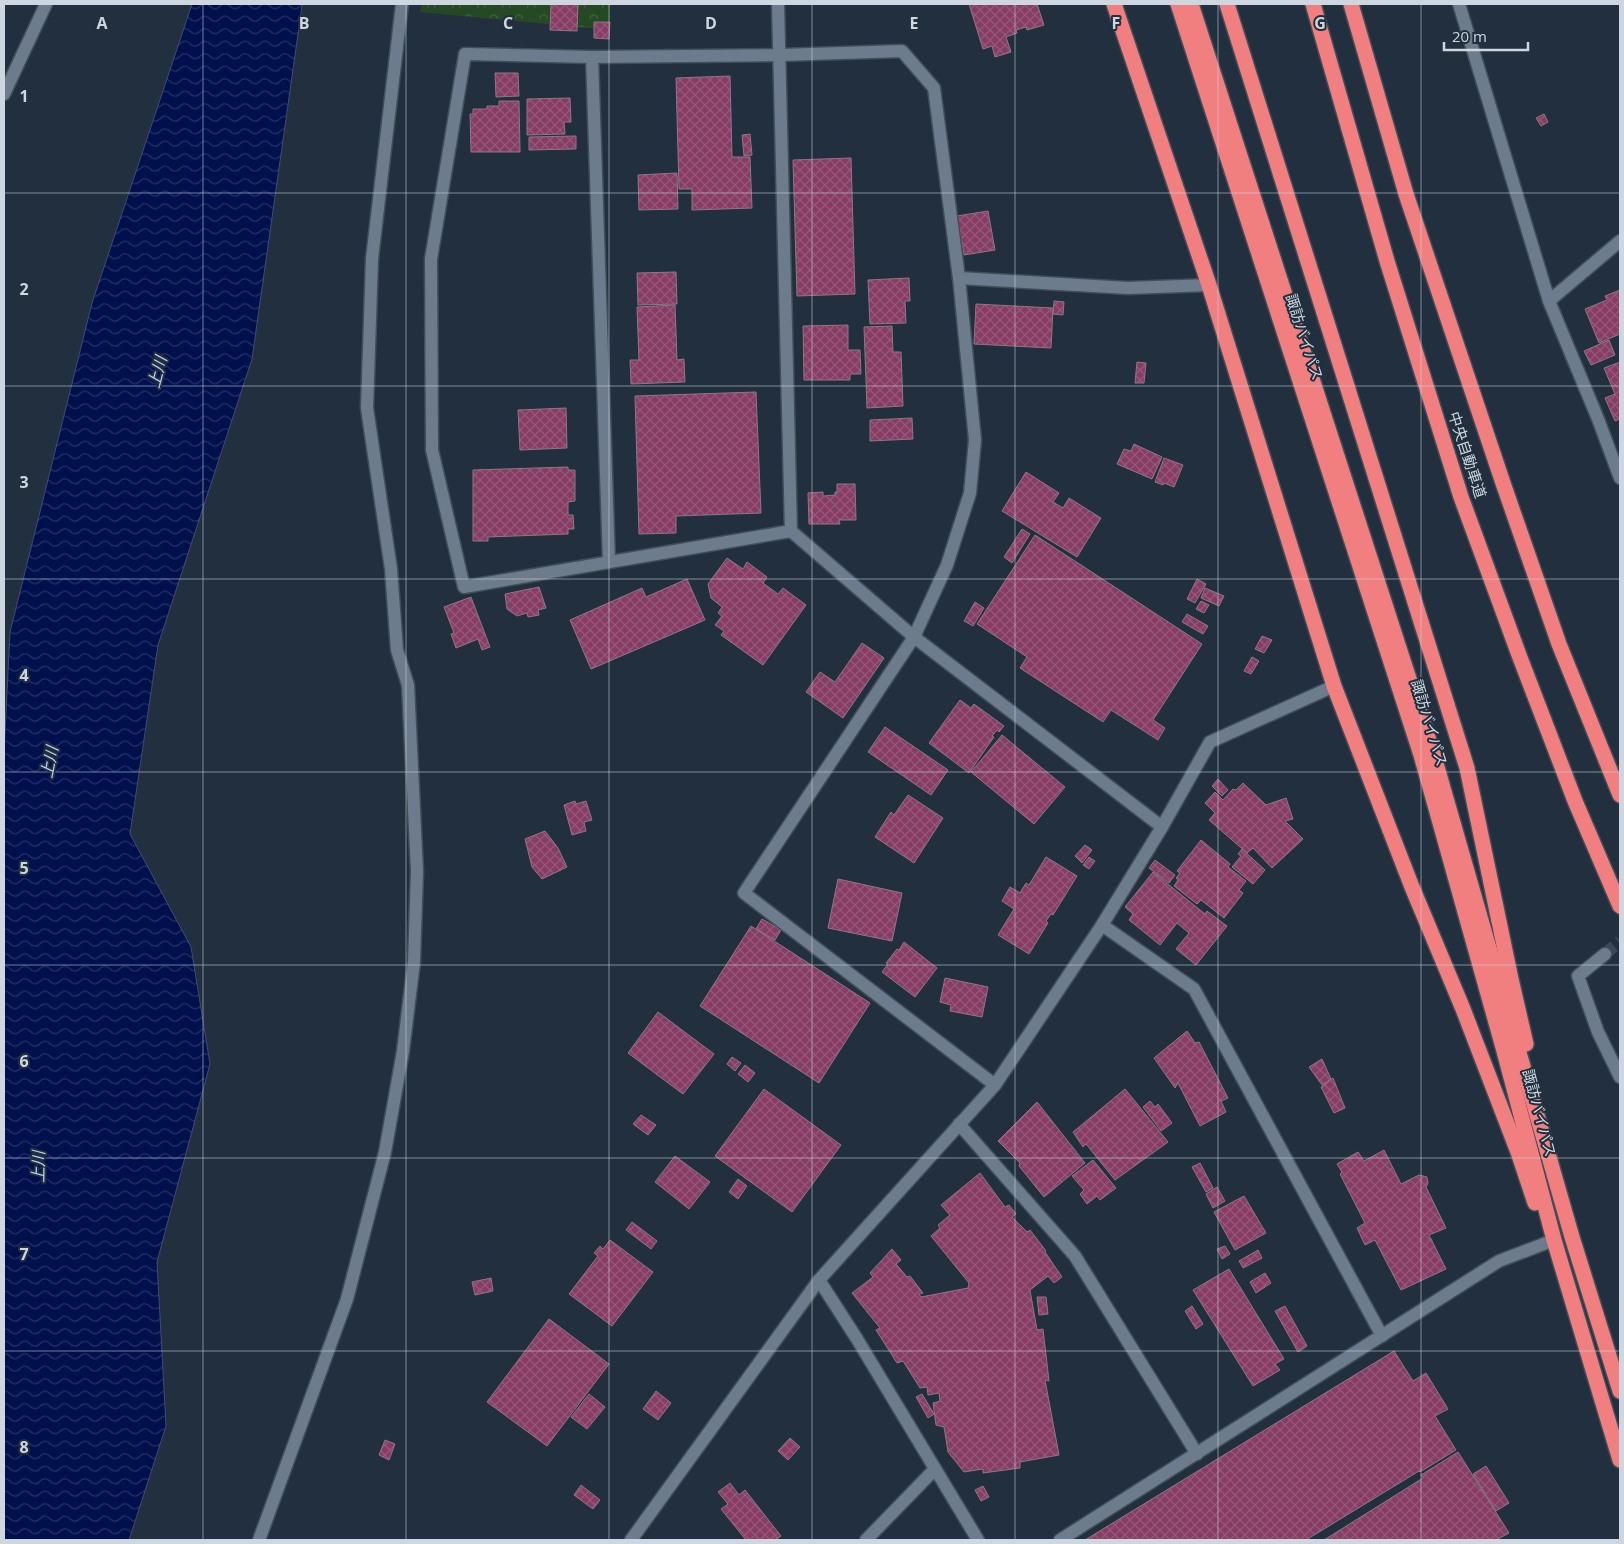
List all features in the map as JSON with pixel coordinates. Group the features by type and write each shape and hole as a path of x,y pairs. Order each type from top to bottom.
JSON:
{"highway":[{"path":"1114,4 1209,285 1334,686 1518,1152 1536,1207 1546,1210"},
{"name":"諏訪バイパス","path":"1178,4 1421,755 1504,1051 1554,1240 1620,1460"},
{"name":"諏訪バイパス","path":"1191,4 1433,753 1572,1237 1620,1391"},
{"path":"1227,4 1467,768 1511,978 1542,1108 1539,1123"},
{"name":"中央自動車道","path":"1313,4 1387,261 1461,496 1575,801 1620,906"},
{"name":"中央自動車道","path":"1351,4 1406,194 1503,483 1559,644 1620,795"}],"street":[{"path":"4,94 46,4"},
{"path":"259,1540 348,1299 385,1152 403,1050 414,962 416,870 408,685 397,650 391,569 367,408 372,259 402,4"},
{"path":"778,4 791,531 914,637 1162,827"},
{"path":"1459,4 1548,301 1598,419 1620,478"},
{"path":"791,531 464,586 432,450 431,259 465,54 592,58 902,51 934,88 959,278 975,440 970,492 947,565 914,637 744,893 995,1085"},
{"path":"592,58 609,562"},
{"path":"1548,301 1620,241"},
{"path":"959,278 1128,288 1209,285"},
{"path":"631,1540 819,1280 995,1085 1102,925 1162,827 1210,742 1334,686"},
{"path":"1102,925 1194,989 1382,1336"},
{"path":"1605,954 1578,976 1598,1032 1620,1077"},
{"path":"959,1124 1075,1256 1197,1454"},
{"path":"1060,1540 1499,1261 1554,1240"},
{"path":"819,1280 857,1339 978,1540"},
{"path":"866,1540 935,1469"}],"green space":[{"path":"422,4 610,4 610,30 420,12"}],"water":[{"name":"上川","path":"192,4 302,4 252,359 158,645 130,834 191,947 210,1064 157,1262 166,1426 129,1540 4,1540 4,752 10,632 92,303"}],"building":[{"path":"551,4 578,4 577,31 550,30"},
{"path":"969,4 1037,4 1044,25 1027,30 1026,27 1016,30 1017,33 1006,37 1011,52 995,57 992,46 983,49"},
{"path":"594,22 610,22 609,39 594,38"},
{"path":"495,73 518,73 519,96 496,97"},
{"path":"730,76 732,157 750,157 752,208 692,210 692,189 679,189 676,78"},
{"path":"570,98 571,122 564,122 565,134 527,135 527,99"},
{"path":"499,101 519,101 520,152 471,152 470,114 473,114 473,109 487,109 487,106 499,106"},
{"path":"1544,114 1548,122 1541,126 1536,118"},
{"path":"750,134 752,155 744,156 742,135"},
{"path":"576,136 576,149 529,150 529,137"},
{"path":"851,158 855,294 797,296 793,160"},
{"path":"677,173 678,209 639,210 638,175"},
{"path":"988,211 995,250 964,255 957,216"},
{"path":"676,272 677,304 638,305 637,273"},
{"path":"909,278 910,301 905,301 906,323 870,324 868,280"},
{"path":"1620,290 1620,334 1599,343 1585,309 1607,300 1605,296"},
{"path":"1054,301 1064,302 1063,315 1053,314"},
{"path":"976,304 1053,308 1051,348 974,344"},
{"path":"675,305 677,360 684,359 685,382 631,384 630,360 639,360 637,307"},
{"path":"848,325 848,350 860,350 861,374 850,374 850,380 804,380 803,326"},
{"path":"892,326 893,352 901,352 903,406 867,408 864,327"},
{"path":"1609,340 1615,355 1591,365 1584,351"},
{"path":"1137,362 1146,363 1144,383 1135,383"},
{"path":"1620,362 1620,419 1615,421 1605,398 1615,394 1604,368"},
{"path":"756,392 761,513 676,516 676,533 639,534 635,396"},
{"path":"566,408 567,448 520,450 518,410"},
{"path":"912,418 913,439 870,441 870,420"},
{"path":"1134,444 1162,457 1152,479 1117,464 1124,449 1131,451"},
{"path":"1164,458 1183,465 1174,487 1155,482"},
{"path":"568,467 568,470 575,470 575,501 568,502 568,515 573,515 574,529 568,529 568,534 488,537 488,541 473,541 473,470"},
{"path":"1026,472 1059,493 1053,502 1063,508 1069,498 1101,518 1077,557 1002,511"},
{"path":"837,484 855,484 856,520 839,520 840,524 809,524 808,493 823,492 823,496 835,495"},
{"path":"1022,529 1030,534 1012,563 1004,557"},
{"path":"1035,535 1202,644 1153,720 1165,728 1158,740 1111,710 1103,722 1020,668 1027,657 977,624"},
{"path":"727,558 743,569 747,562 767,577 763,583 778,594 783,588 806,605 763,665 721,635 724,631 715,625 722,616 718,613 722,607 711,598 708,584"},
{"path":"687,579 705,620 591,669 570,620 642,588 646,597"},
{"path":"1197,579 1206,584 1195,603 1187,599"},
{"path":"539,587 546,608 538,610 539,615 528,617 527,613 517,616 507,609 505,594"},
{"path":"1205,588 1224,596 1219,606 1201,598"},
{"path":"471,597 490,647 482,650 478,639 456,648 451,634 454,633 444,607"},
{"path":"1201,601 1209,605 1204,613 1196,609"},
{"path":"975,602 984,608 973,626 964,621"},
{"path":"1187,614 1208,626 1203,634 1182,622"},
{"path":"1262,636 1272,640 1264,653 1255,649"},
{"path":"862,643 884,658 843,718 806,692 820,672 835,682"},
{"path":"1252,657 1259,661 1251,674 1244,671"},
{"path":"960,700 971,708 974,704 1004,726 992,736 994,737 969,773 929,743"},
{"path":"885,727 948,770 931,795 868,752"},
{"path":"1002,735 1065,787 1034,824 971,772"},
{"path":"1218,779 1228,790 1222,796 1212,786"},
{"path":"1243,783 1266,805 1286,798 1293,819 1285,821 1303,839 1272,868 1253,848 1247,853 1209,820 1215,813 1205,803 1215,792 1223,800 1233,789 1236,790"},
{"path":"908,795 943,818 914,863 875,837 891,812 894,815"},
{"path":"575,801 576,804 586,801 592,820 584,822 586,831 572,835 564,805"},
{"path":"545,831 558,848 567,867 542,879 532,867 525,839"},
{"path":"1201,840 1230,864 1228,867 1246,881 1239,890 1243,893 1224,918 1201,900 1197,904 1174,886 1178,880 1176,878 1180,873 1177,871"},
{"path":"1085,845 1092,850 1082,863 1075,856"},
{"path":"1242,849 1265,870 1253,884 1232,867 1241,856 1238,854"},
{"path":"1046,857 1077,876 1053,915 1051,914 1046,921 1048,923 1029,954 998,935 1014,909 1002,901 1010,887 1020,893 1026,883 1029,885"},
{"path":"1089,857 1095,861 1089,869 1083,865"},
{"path":"1155,860 1175,875 1169,883 1149,868"},
{"path":"1153,872 1205,914 1207,911 1227,926 1196,965 1176,949 1189,933 1177,923 1160,945 1129,920 1133,914 1125,907"},
{"path":"838,879 902,893 892,941 828,928"},
{"path":"762,919 781,930 775,940 756,929"},
{"path":"751,926 870,1003 819,1083 700,1006"},
{"path":"904,942 937,968 915,997 882,972 888,964 886,963"},
{"path":"945,978 988,987 982,1017 950,1011 951,1005 940,1002"},
{"path":"658,1012 714,1054 683,1094 628,1053"},
{"path":"1187,1031 1195,1043 1199,1042 1228,1098 1221,1101 1226,1112 1200,1126 1178,1083 1175,1088 1154,1058"},
{"path":"732,1057 741,1063 735,1071 727,1064"},
{"path":"1322,1059 1331,1079 1322,1085 1309,1067"},
{"path":"745,1065 755,1073 748,1082 738,1074"},
{"path":"1333,1078 1345,1108 1334,1113 1321,1087"},
{"path":"764,1089 841,1145 792,1212 715,1156"},
{"path":"1125,1089 1168,1142 1115,1180 1086,1144 1083,1147 1073,1132"},
{"path":"1150,1101 1155,1107 1158,1104 1172,1123 1161,1131 1143,1107"},
{"path":"1037,1102 1085,1163 1044,1197 1019,1166 1020,1163 998,1141"},
{"path":"641,1115 656,1125 648,1135 633,1124"},
{"path":"1384,1150 1401,1184 1419,1175 1427,1177 1428,1183 1426,1187 1446,1228 1429,1235 1446,1269 1401,1290 1375,1240 1365,1245 1357,1228 1365,1223 1340,1174 1342,1172 1337,1164 1358,1152 1364,1161"},
{"path":"675,1156 710,1182 689,1209 655,1182"},
{"path":"1093,1160 1116,1188 1100,1200 1097,1196 1087,1204 1080,1194 1084,1190 1072,1176"},
{"path":"1200,1163 1213,1188 1206,1192 1192,1167"},
{"path":"980,1173 1005,1207 1009,1205 1016,1214 1012,1217 1027,1232 1030,1230 1062,1277 1054,1283 1048,1276 1030,1290 1037,1330 1043,1329 1049,1381 1045,1380 1059,1455 1020,1462 1020,1468 983,1473 983,1469 964,1472 948,1452 944,1427 936,1425 933,1403 940,1401 939,1393 928,1395 927,1387 920,1388 903,1361 897,1363 876,1330 880,1328 852,1293 873,1277 870,1273 892,1249 901,1260 896,1264 907,1277 910,1276 923,1293 919,1294 921,1297 968,1288 969,1283 931,1236 940,1228 938,1225 950,1215 941,1205"},
{"path":"738,1179 747,1186 738,1199 729,1192"},
{"path":"1217,1187 1225,1201 1213,1208 1206,1194"},
{"path":"1244,1196 1266,1233 1235,1250 1214,1212"},
{"path":"632,1222 657,1241 651,1249 626,1230"},
{"path":"610,1240 653,1272 612,1326 569,1294 598,1256 594,1253 600,1246 603,1249"},
{"path":"1225,1246 1230,1254 1222,1259 1217,1249"},
{"path":"1258,1250 1262,1258 1243,1268 1239,1261"},
{"path":"1229,1269 1284,1359 1275,1364 1280,1370 1253,1386 1193,1290"},
{"path":"1265,1273 1271,1283 1256,1293 1250,1282"},
{"path":"491,1278 493,1291 475,1295 472,1282"},
{"path":"1037,1297 1046,1297 1048,1314 1039,1315"},
{"path":"1192,1306 1203,1324 1196,1329 1185,1311"},
{"path":"1285,1306 1307,1346 1298,1352 1275,1311"},
{"path":"549,1319 609,1364 547,1446 487,1402"},
{"path":"1394,1351 1413,1381 1426,1373 1448,1409 1435,1416 1456,1450 1306,1540 1085,1540"},
{"path":"656,1391 671,1403 658,1420 643,1409"},
{"path":"589,1394 605,1407 587,1429 571,1417"},
{"path":"922,1394 934,1414 928,1418 916,1397"},
{"path":"790,1438 800,1447 788,1460 778,1451"},
{"path":"385,1440 395,1444 389,1460 379,1455"},
{"path":"1458,1452 1509,1533 1496,1540 1324,1540 1423,1478 1421,1475"},
{"path":"1486,1466 1509,1503 1496,1511 1473,1474"},
{"path":"730,1483 739,1495 745,1490 781,1536 775,1540 746,1540 721,1509 728,1504 718,1492"},
{"path":"581,1485 600,1500 593,1509 574,1495"},
{"path":"983,1486 989,1497 981,1501 975,1490"}],"tunnel":[{"path":"1605,954 1620,941"}]}
